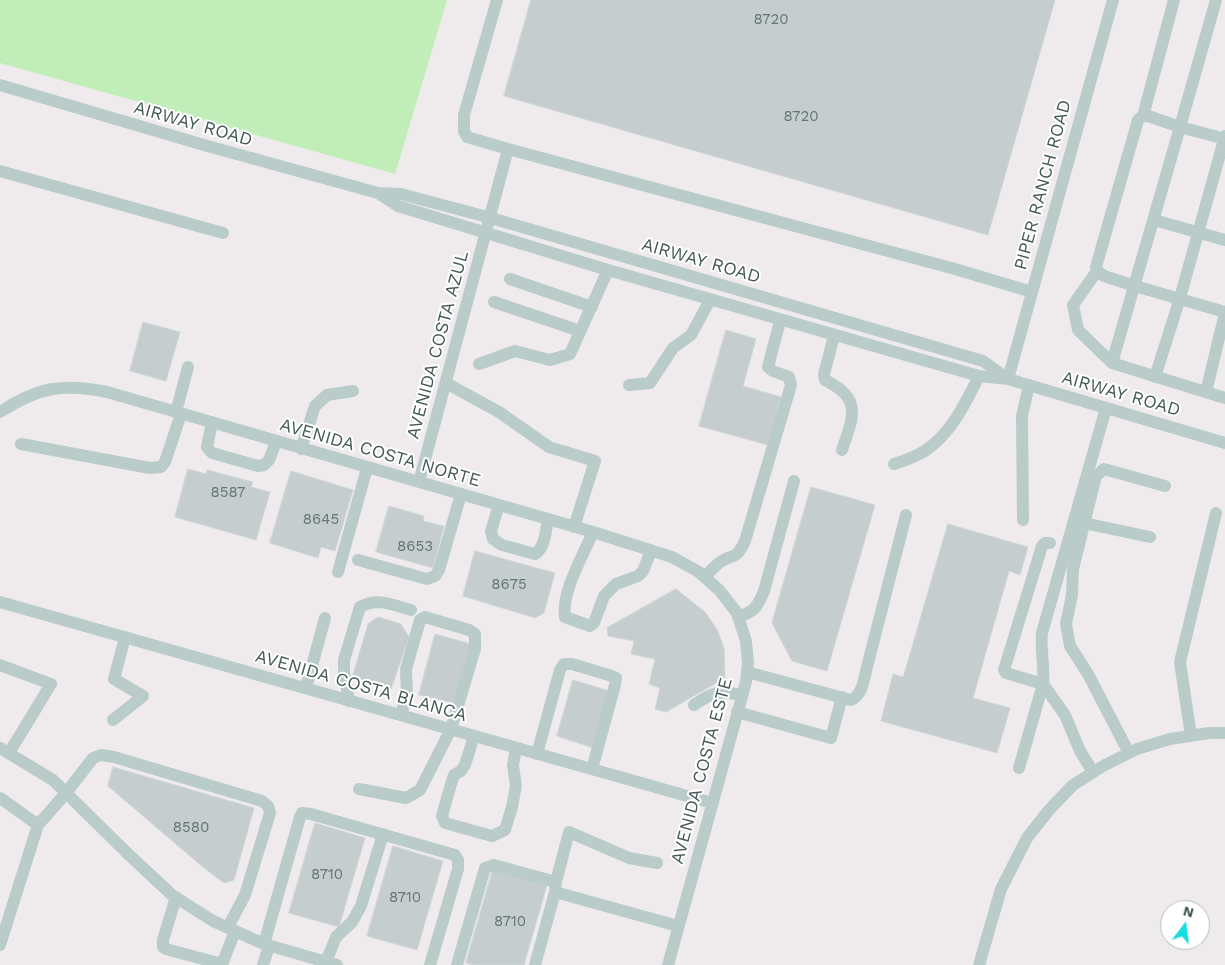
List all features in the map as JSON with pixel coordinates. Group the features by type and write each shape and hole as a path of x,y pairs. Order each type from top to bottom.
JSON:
{"street":[{"path":"497,0 464,115 464,131 467,137 955,269 1032,292"},
{"name":"PIPER RANCH ROAD","path":"1008,379 1113,0"},
{"path":"1174,0 1142,116 1138,120 1096,267 1097,271 1073,305 1078,330 1112,363 1225,398"},
{"path":"1112,363 1216,0"},
{"name":"AIRWAY ROAD","path":"0,85 204,146 378,193 401,194 490,218 983,361 1008,379"},
{"path":"1142,116 1225,137 1180,298 1154,377"},
{"name":"AVENIDA COSTA AZUL","path":"419,482 508,149"},
{"path":"0,171 223,233"},
{"name":"AIRWAY ROAD","path":"378,193 398,206 780,321 978,376 1008,379 1225,443"},
{"path":"1154,220 1225,240"},
{"path":"479,364 515,351 550,360 570,354 608,270"},
{"path":"1097,271 1104,276 1135,286 1225,312 1206,392"},
{"path":"510,279 592,307"},
{"path":"629,385 650,383 673,348 691,335 710,300"},
{"path":"494,302 580,331"},
{"path":"705,577 720,562 735,557 741,550 789,394 791,385 789,377 768,367 780,321"},
{"path":"834,336 824,374 826,380 846,394 852,404 851,420 842,450"},
{"path":"20,444 150,468 161,467 166,462 179,413 188,367"},
{"path":"894,464 924,452 945,434 966,401 978,376"},
{"path":"446,383 499,412 548,447 595,461 574,526"},
{"path":"1023,520 1022,416 1029,385"},
{"name":"AVENIDA COSTA NORTE","path":"0,412 20,399 34,393 56,388 86,388 107,392 574,526 672,557 699,572 720,591"},
{"path":"301,449 315,406 327,395 353,391"},
{"path":"1019,768 1043,684 1042,633 1106,408"},
{"path":"212,423 207,447 212,453 258,466 264,465 269,460 276,442"},
{"path":"338,572 367,468"},
{"path":"1129,753 1088,674 1070,646 1066,624 1072,596 1073,569 1096,476 1104,469 1165,486"},
{"path":"738,617 751,612 758,605 764,591 794,481"},
{"path":"358,560 427,579 435,576 439,570 461,494"},
{"path":"499,505 491,531 493,539 502,545 535,554 539,552 548,519"},
{"path":"1192,736 1180,662 1216,513"},
{"path":"747,672 851,700 855,698 860,691 906,514"},
{"path":"1084,523 1150,537"},
{"path":"593,532 571,583 564,608 565,617 570,620 590,626 594,623 604,596 616,584 638,576 643,571 651,551"},
{"path":"1050,543 1044,543 1042,546 1004,670 1006,673 1043,684 1065,715 1080,751 1093,772"},
{"name":"AVENIDA COSTA ESTE","path":"668,965 738,712 747,672 746,640 738,617 720,591"},
{"path":"349,701 344,660 360,607 371,601 379,601 411,610"},
{"name":"AVENIDA COSTA BLANCA","path":"0,602 712,803"},
{"path":"359,789 406,798 420,790 451,730 476,649 475,634 469,630 425,617 420,620 406,670 407,694 401,715"},
{"path":"306,688 326,618"},
{"path":"113,720 143,696 114,679 125,637"},
{"path":"537,754 560,670 564,664 572,664 616,678 592,769"},
{"path":"0,665 51,684 4,751 53,780 126,852 176,897 213,921 267,945 332,963 336,937 352,922 361,906 383,834"},
{"path":"694,705 707,696 719,692 742,695"},
{"path":"738,712 831,738 842,697"},
{"path":"979,965 1000,889 1027,838 1049,810 1073,785 1129,753 1170,739 1225,733"},
{"path":"474,736 465,765 461,771 454,775 442,816 445,823 492,836 504,830 512,807 516,786 513,765 516,748"},
{"path":"0,945 38,825 93,758 101,755 262,801 268,806 270,813 245,895 231,929 223,962 218,963 163,947 163,940 176,897"},
{"path":"0,798 38,825"},
{"path":"264,965 267,945 302,813 455,855 458,860 458,869 430,965"},
{"path":"536,965 569,832 629,858 657,863"},
{"path":"457,965 485,868 494,865 678,926"}],"green space":[{"path":"0,0 447,0 395,174 0,63"}],"building":[{"path":"531,0 1055,0 988,235 504,96"},
{"path":"143,322 180,332 166,381 130,371"},
{"path":"726,330 756,339 743,386 781,397 768,445 699,426"},
{"path":"188,469 206,474 207,470 253,482 251,487 270,492 256,540 175,517"},
{"path":"291,471 353,490 335,551 321,547 318,558 270,543"},
{"path":"811,487 875,505 827,671 792,661 772,623"},
{"path":"389,506 424,516 423,521 444,526 433,568 376,552"},
{"path":"948,524 1028,547 1020,575 1009,571 973,698 1010,708 997,753 881,721 893,674 903,677"},
{"path":"475,551 555,573 544,613 535,618 463,596"},
{"path":"676,589 705,612 718,631 724,649 725,678 666,712 655,709 660,688 649,684 655,659 631,654 634,641 608,636 607,628"},
{"path":"378,617 401,624 409,637 391,689 352,678 368,624"},
{"path":"435,634 471,644 453,703 419,695"},
{"path":"573,680 610,691 593,748 557,736"},
{"path":"113,767 254,808 234,880 224,883 108,786"},
{"path":"315,823 365,838 339,927 289,913"},
{"path":"393,846 443,861 417,950 367,936"},
{"path":"493,869 547,885 524,965 473,965 466,963"}]}
